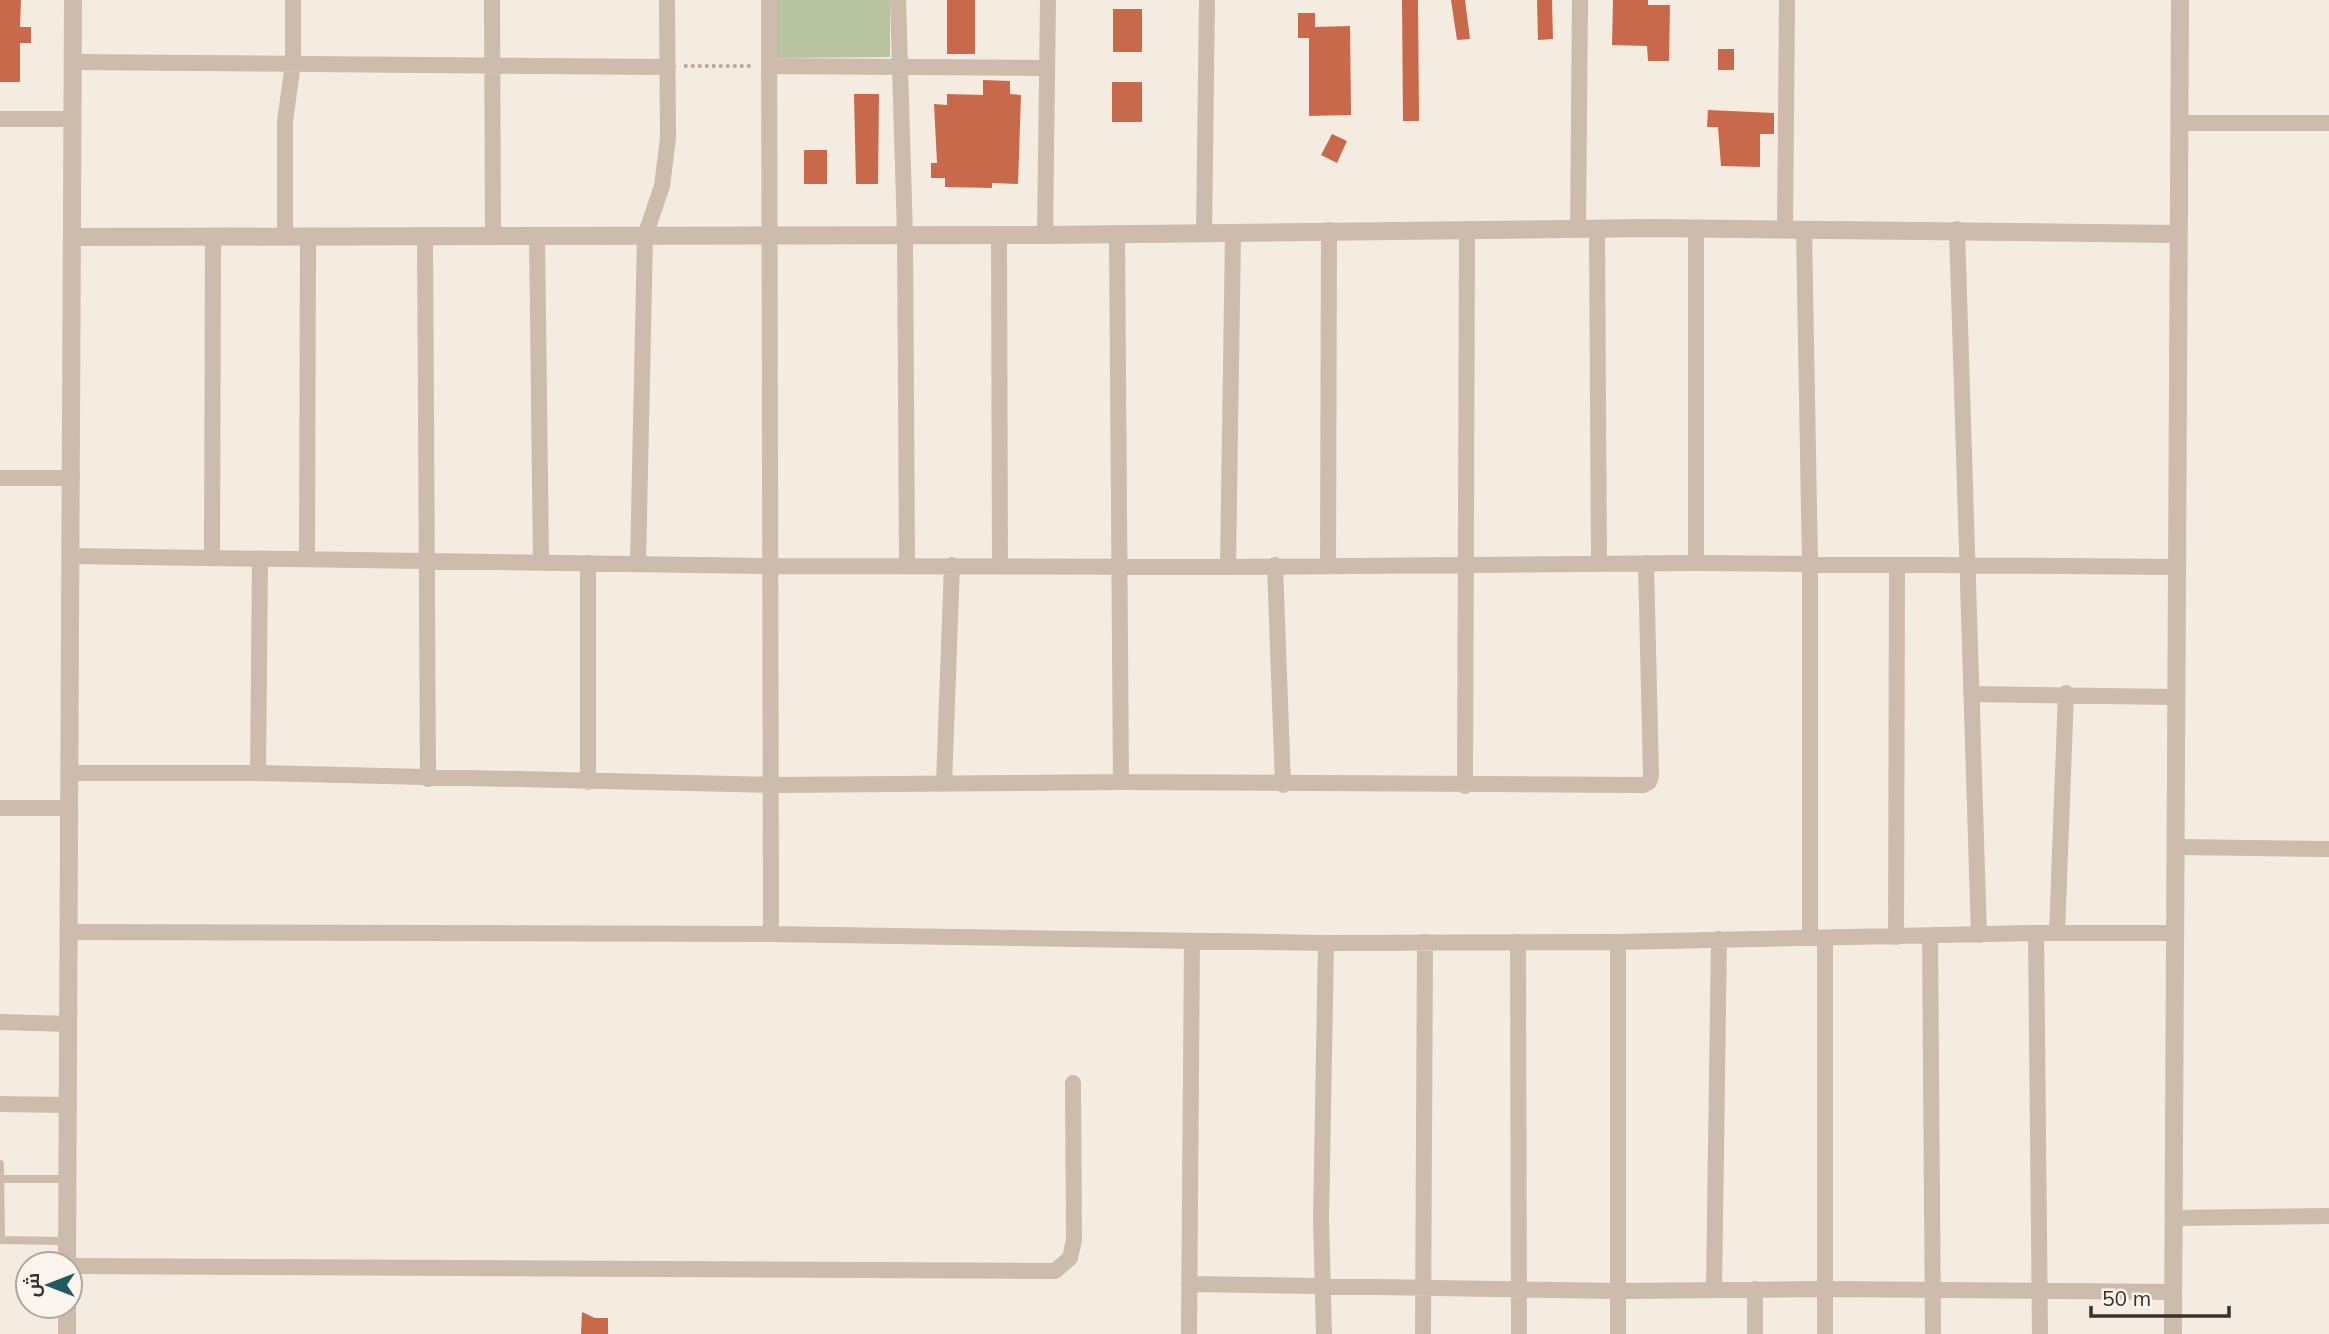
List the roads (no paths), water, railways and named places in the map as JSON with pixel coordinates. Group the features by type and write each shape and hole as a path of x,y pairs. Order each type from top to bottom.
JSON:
{"street":[{"path":"68,1250 73,0"},
{"path":"285,237 285,121 293,64 293,0"},
{"path":"492,0 493,236"},
{"path":"638,564 645,236 662,186 666,162 667,0"},
{"path":"769,0 771,934"},
{"path":"898,0 905,235 907,566"},
{"path":"1045,235 1048,0"},
{"path":"1204,233 1207,0"},
{"path":"1578,229 1580,0"},
{"path":"1785,228 1787,0"},
{"path":"2173,1334 2180,0"},
{"path":"73,62 668,67"},
{"path":"769,66 1047,68"},
{"path":"0,119 73,119"},
{"path":"2179,123 2329,123"},
{"path":"73,237 1045,235 1329,230 1785,228 2178,234"},
{"path":"1597,229 1599,564"},
{"path":"1696,229 1696,563"},
{"path":"1804,229 1825,1334"},
{"path":"1957,229 1979,935"},
{"path":"1328,566 1329,230"},
{"path":"1465,786 1467,230"},
{"path":"1228,567 1233,233"},
{"path":"999,234 1000,566"},
{"path":"1117,234 1121,782"},
{"path":"537,236 541,563"},
{"path":"307,559 308,237"},
{"path":"425,237 428,779"},
{"path":"212,558 213,238"},
{"path":"0,478 72,478"},
{"path":"71,556 770,566 1228,567 1696,563 2177,567"},
{"path":"258,773 260,559"},
{"path":"588,563 589,782"},
{"path":"70,773 258,773 771,785 1121,782 1465,786 1649,782 1646,563"},
{"path":"944,784 952,565"},
{"path":"1275,565 1283,785"},
{"path":"1896,937 1897,566"},
{"path":"1971,694 2066,693 2176,697"},
{"path":"2057,933 2066,693"},
{"path":"0,808 70,808"},
{"path":"2175,847 2329,849"},
{"path":"69,932 771,934 1326,943 1618,942 2036,933 2175,933"},
{"path":"2036,933 2040,1334"},
{"path":"1930,936 1933,1334"},
{"path":"1714,1289 1719,939"},
{"path":"1189,1334 1192,941"},
{"path":"1423,1334 1425,942"},
{"path":"1518,942 1519,1334"},
{"path":"1618,942 1618,1334"},
{"path":"1324,1334 1321,1206 1326,943"},
{"path":"0,1022 69,1024"},
{"path":"84,1265 1055,1271 1070,1258 1074,1240 1073,1083"},
{"path":"0,1104 69,1105"},
{"path":"2174,1218 2329,1216"},
{"path":"1189,1284 1618,1291 1825,1289 2173,1292"},
{"path":"1755,1289 1755,1334"}],"lane":[{"path":"0,1164 1,1240 68,1241"},
{"path":"0,1179 69,1180"}]}
